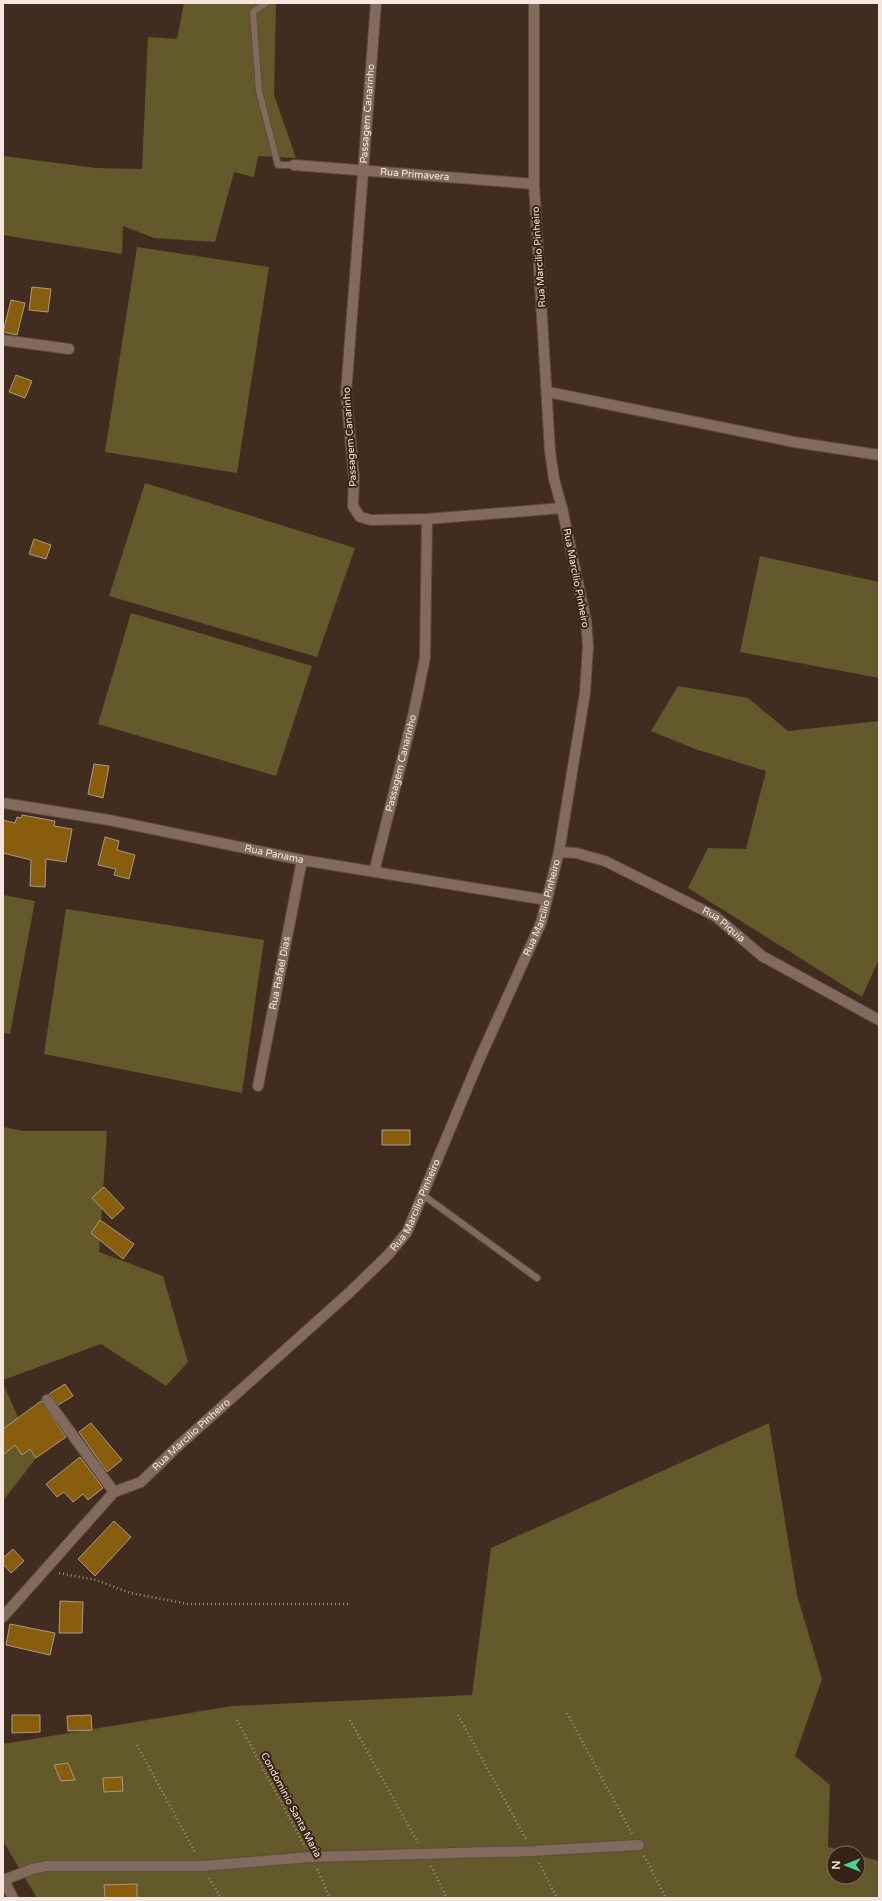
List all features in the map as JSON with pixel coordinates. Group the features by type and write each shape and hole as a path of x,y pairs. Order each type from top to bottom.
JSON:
{"street":[{"name":"Passagem Canarinho","path":"374,872 413,716 425,658 427,519 371,520 360,517 353,506 354,478 346,393 376,3"},
{"name":"Rua Marcilio Pinheiro","path":"3,1617 114,1492 141,1482 177,1447 350,1292 389,1254 407,1232 479,1060 541,923 558,852 586,693 588,658 586,620 552,465 534,184 534,3"},
{"name":"Rua Primavera","path":"294,165 363,169 534,184"},
{"path":"3,340 69,349"},
{"path":"548,392 794,442 879,455"},
{"path":"427,519 562,508"},
{"name":"Rua Panama","path":"3,803 109,820 302,860 547,900"},
{"name":"Rua Piquia","path":"558,852 576,853 605,861 715,916 762,956 879,1020"},
{"name":"Rua Rafael Dias","path":"258,1086 302,860"},
{"path":"47,1400 114,1492"},
{"path":"13,1898 3,1880 32,1869 47,1866 203,1866 311,1857 533,1851 639,1845"}],"lane":[{"path":"266,3 253,12 259,91 278,165 294,165"},
{"path":"423,1195 537,1278"}],"path":[{"path":"45,1570 96,1580 130,1593 188,1604 349,1604"},
{"path":"567,1713 639,1845 666,1898"},
{"path":"458,1716 533,1851 557,1898"},
{"name":"Condominio Santa Maria","path":"237,1720 311,1857 330,1898"},
{"path":"350,1720 447,1898"},
{"path":"137,1745 221,1898"}],"shaded area":[{"path":"184,3 276,3 274,95 296,158 258,156 254,177 234,172 215,242 154,238 123,226 122,254 3,235 3,156 96,168 142,169 148,37 177,39"},
{"path":"137,247 269,267 237,473 105,452"},
{"path":"145,483 355,548 317,657 109,596"},
{"path":"760,556 879,582 879,678 740,652"},
{"path":"131,613 312,666 276,776 98,724"},
{"path":"678,686 748,698 788,731 879,721 879,959 862,997 688,888 708,848 746,849 766,771 695,749 651,731"},
{"path":"3,895 35,901 10,1034 3,1033"},
{"path":"66,909 264,940 242,1093 44,1054"},
{"path":"3,1127 23,1131 107,1131 99,1252 163,1276 188,1362 166,1386 101,1344 3,1380"},
{"path":"3,1383 36,1458 3,1501"},
{"path":"769,1423 797,1595 822,1679 795,1756 830,1785 828,1845 826,1845 826,1885 866,1885 866,1857 879,1861 879,1898 37,1898 3,1841 3,1744 232,1706 472,1695 491,1548"}],"building":[{"path":"32,287 51,289 48,312 29,310"},
{"path":"11,300 25,303 17,335 3,332"},
{"path":"16,375 32,381 25,398 9,392"},
{"path":"34,539 51,545 46,559 29,554"},
{"path":"94,764 109,766 103,798 88,794"},
{"path":"22,815 55,821 54,826 72,829 66,862 46,859 45,887 30,886 31,860 3,853 3,820 15,823 17,817 21,818"},
{"path":"105,837 119,841 117,850 135,855 129,879 114,875 116,869 98,865"},
{"path":"382,1130 410,1130 410,1145 382,1145"},
{"path":"104,1187 124,1208 112,1219 92,1198"},
{"path":"100,1220 134,1244 123,1259 91,1233"},
{"path":"65,1384 73,1396 58,1405 49,1394"},
{"path":"41,1401 66,1437 36,1458 30,1449 22,1455 15,1445 3,1455 3,1429"},
{"path":"91,1423 122,1460 107,1472 79,1432"},
{"path":"80,1457 103,1488 88,1500 83,1494 73,1502 64,1492 57,1497 46,1484"},
{"path":"114,1521 131,1537 95,1576 78,1559"},
{"path":"13,1549 24,1561 11,1573 3,1564 3,1558"},
{"path":"60,1601 83,1602 82,1633 59,1633"},
{"path":"10,1624 55,1633 50,1655 6,1645"},
{"path":"12,1715 40,1715 40,1732 12,1733"},
{"path":"91,1715 92,1730 68,1731 67,1716"},
{"path":"68,1763 75,1780 61,1781 54,1765"},
{"path":"122,1777 123,1791 104,1792 103,1778"},
{"path":"137,1884 137,1898 105,1898 104,1885"}]}
